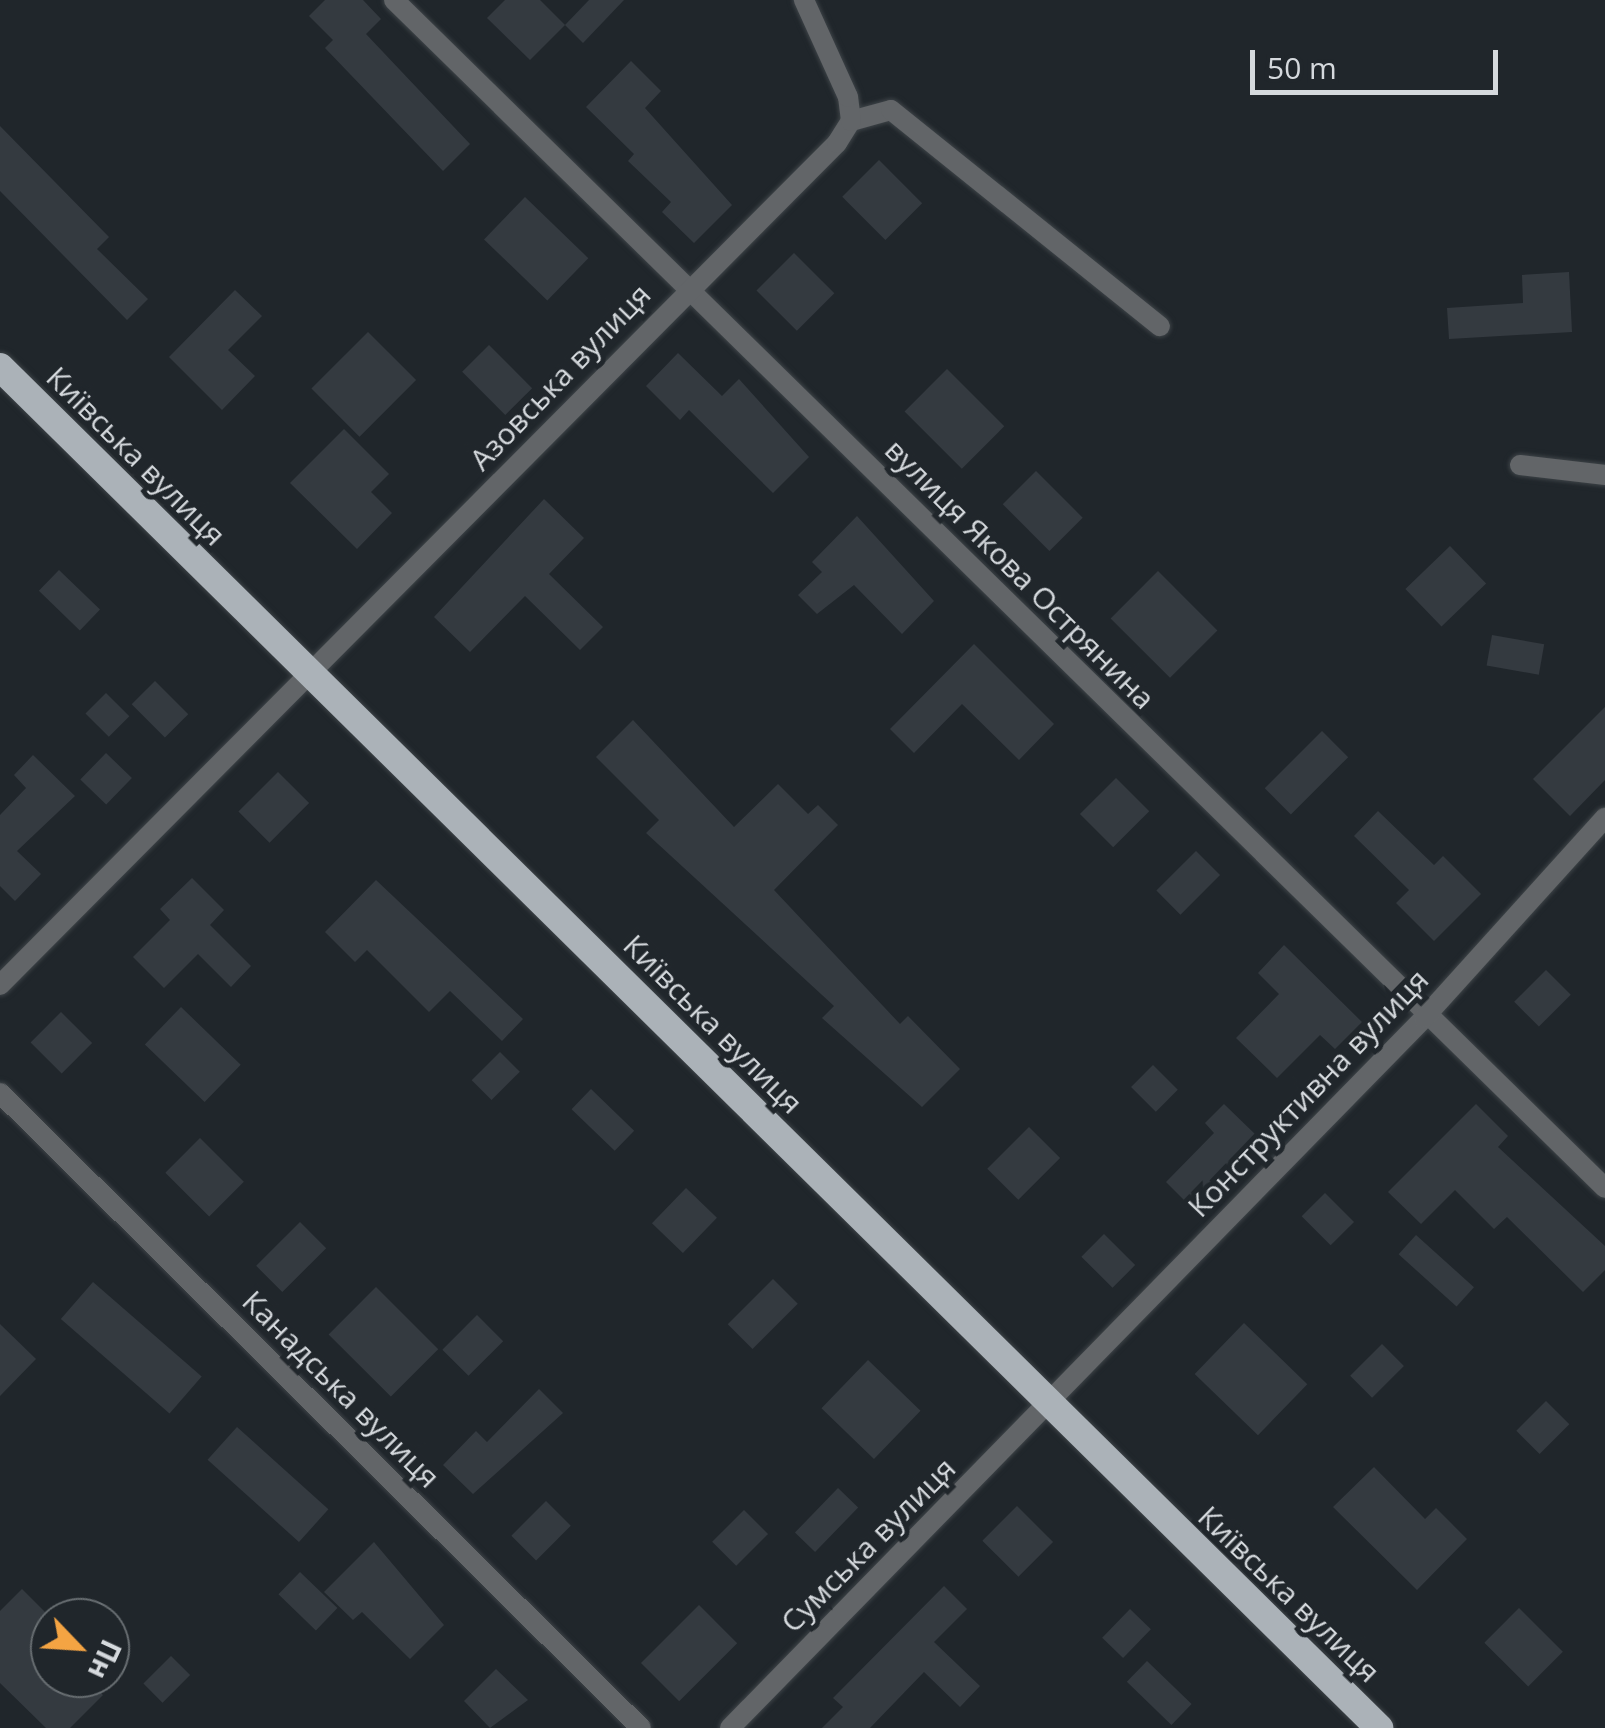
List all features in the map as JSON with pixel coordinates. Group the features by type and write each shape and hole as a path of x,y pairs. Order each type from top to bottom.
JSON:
{"highway":[{"name":"Київська вулиця","path":"0,367 1379,1728"}],"street":[{"name":"вулиця Якова Острянина","path":"394,0 1424,1018 1605,1188"},
{"path":"804,0 851,121 891,110 1160,326"},
{"name":"Азовська вулиця","path":"0,985 312,676 851,121"},
{"path":"1520,465 1605,475"},
{"name":"Конструктивна вулиця","path":"1049,1404 1424,1018 1605,818"},
{"name":"Канадська вулиця","path":"0,1093 640,1728"},
{"name":"Сумська вулиця","path":"730,1728 1049,1404"}],"building":[{"path":"325,0 363,0 381,19 366,34 470,144 443,171 325,48 333,40 309,16"},
{"path":"505,0 540,0 565,25 530,60 487,18"},
{"path":"589,0 624,0 583,43 565,25"},
{"path":"631,61 661,91 645,108 732,205 694,243 662,212 671,202 628,161 634,154 586,107"},
{"path":"0,126 109,237 97,249 148,299 127,320 0,191"},
{"path":"879,160 922,203 885,240 842,197"},
{"path":"525,197 588,258 547,301 484,239"},
{"path":"794,253 834,293 797,331 757,290"},
{"path":"1569,272 1572,332 1449,339 1447,308 1523,303 1522,275"},
{"path":"235,290 262,316 228,350 255,376 222,410 169,357"},
{"path":"368,332 416,380 360,437 311,389"},
{"path":"489,345 532,388 505,415 462,372"},
{"path":"678,353 722,396 739,379 809,457 773,493 689,410 680,420 646,386"},
{"path":"947,369 1004,426 962,469 905,411"},
{"path":"344,429 389,474 371,492 392,513 357,549 290,483"},
{"path":"1036,471 1083,518 1049,551 1003,504"},
{"path":"544,499 584,538 549,574 603,627 580,650 525,596 470,652 434,617"},
{"path":"857,516 934,601 902,634 854,585 817,614 798,595 822,572 812,562"},
{"path":"1450,546 1486,583 1442,626 1405,589"},
{"path":"59,570 100,610 80,630 39,591"},
{"path":"1158,571 1217,630 1170,678 1111,618"},
{"path":"1492,635 1544,644 1539,675 1487,666"},
{"path":"974,644 1054,724 1019,760 962,704 914,753 890,729"},
{"path":"155,681 188,714 165,738 132,704"},
{"path":"106,693 129,716 109,737 85,714"},
{"path":"1605,707 1605,780 1570,816 1533,779"},
{"path":"633,720 734,827 778,784 808,814 818,805 838,825 774,890 900,1024 908,1016 960,1069 922,1107 822,1018 834,1006 646,833 659,820 596,757"},
{"path":"1322,731 1348,757 1291,814 1265,788"},
{"path":"106,753 132,778 106,805 80,780"},
{"path":"33,755 75,796 17,851 41,874 15,901 0,886 0,815 26,788 14,775"},
{"path":"278,772 309,803 270,843 238,812"},
{"path":"1116,778 1149,811 1113,847 1080,814"},
{"path":"1378,811 1434,865 1443,856 1481,894 1434,941 1396,903 1409,890 1354,836"},
{"path":"1196,851 1220,875 1180,915 1156,891"},
{"path":"192,878 224,910 210,925 251,966 231,987 198,954 164,988 133,957 170,920 160,909"},
{"path":"376,880 523,1019 502,1041 450,991 429,1012 367,950 355,962 325,932"},
{"path":"1284,945 1362,1022 1335,1049 1320,1035 1277,1078 1236,1038 1279,994 1258,973"},
{"path":"1546,970 1571,995 1539,1027 1514,1002"},
{"path":"181,1007 241,1065 205,1102 145,1044"},
{"path":"61,1012 92,1043 62,1074 31,1042"},
{"path":"500,1052 520,1072 492,1100 472,1080"},
{"path":"1153,1065 1178,1090 1156,1112 1131,1087"},
{"path":"591,1089 634,1131 615,1151 572,1109"},
{"path":"1224,1104 1257,1136 1191,1207 1166,1182 1214,1133 1205,1123"},
{"path":"1476,1104 1508,1136 1498,1147 1605,1246 1605,1270 1583,1292 1507,1217 1494,1229 1455,1190 1421,1224 1388,1192"},
{"path":"1029,1127 1060,1158 1018,1200 987,1169"},
{"path":"200,1138 244,1182 209,1216 165,1173"},
{"path":"686,1188 717,1218 683,1253 652,1223"},
{"path":"1325,1193 1354,1222 1331,1245 1302,1216"},
{"path":"300,1222 326,1248 282,1292 256,1266"},
{"path":"1104,1234 1135,1265 1112,1288 1081,1257"},
{"path":"1416,1235 1474,1287 1457,1307 1399,1254"},
{"path":"773,1279 798,1304 752,1349 728,1324"},
{"path":"93,1282 202,1376 170,1413 61,1319"},
{"path":"376,1287 438,1349 391,1397 329,1334"},
{"path":"477,1315 503,1341 469,1376 442,1350"},
{"path":"1244,1323 1307,1384 1258,1435 1195,1374"},
{"path":"0,1324 36,1359 0,1396"},
{"path":"1382,1344 1404,1366 1372,1398 1350,1376"},
{"path":"868,1360 921,1411 874,1459 821,1408"},
{"path":"539,1389 563,1413 473,1494 443,1465 476,1431 487,1442"},
{"path":"1546,1401 1569,1424 1540,1454 1516,1431"},
{"path":"237,1427 328,1509 299,1542 208,1460"},
{"path":"1374,1467 1425,1519 1436,1508 1467,1539 1417,1590 1333,1507"},
{"path":"838,1488 858,1507 815,1552 795,1533"},
{"path":"546,1501 571,1526 536,1560 511,1536"},
{"path":"1017,1506 1053,1542 1018,1577 982,1541"},
{"path":"744,1510 768,1534 736,1566 712,1542"},
{"path":"374,1542 444,1625 410,1659 362,1612 353,1620 324,1592"},
{"path":"300,1572 337,1608 316,1630 278,1594"},
{"path":"944,1586 967,1609 934,1642 980,1686 960,1707 924,1672 870,1728 822,1728 843,1707 833,1698"},
{"path":"22,1589 31,1598 30,1698 100,1698 70,1728 46,1728 0,1683 0,1611"},
{"path":"699,1605 737,1643 679,1701 641,1663"},
{"path":"1519,1608 1563,1652 1528,1686 1484,1643"},
{"path":"1130,1609 1151,1629 1123,1658 1102,1638"},
{"path":"171,1656 190,1675 163,1703 143,1684"},
{"path":"1147,1661 1192,1704 1171,1725 1127,1682"},
{"path":"496,1669 528,1700 490,1728 464,1701"}]}
